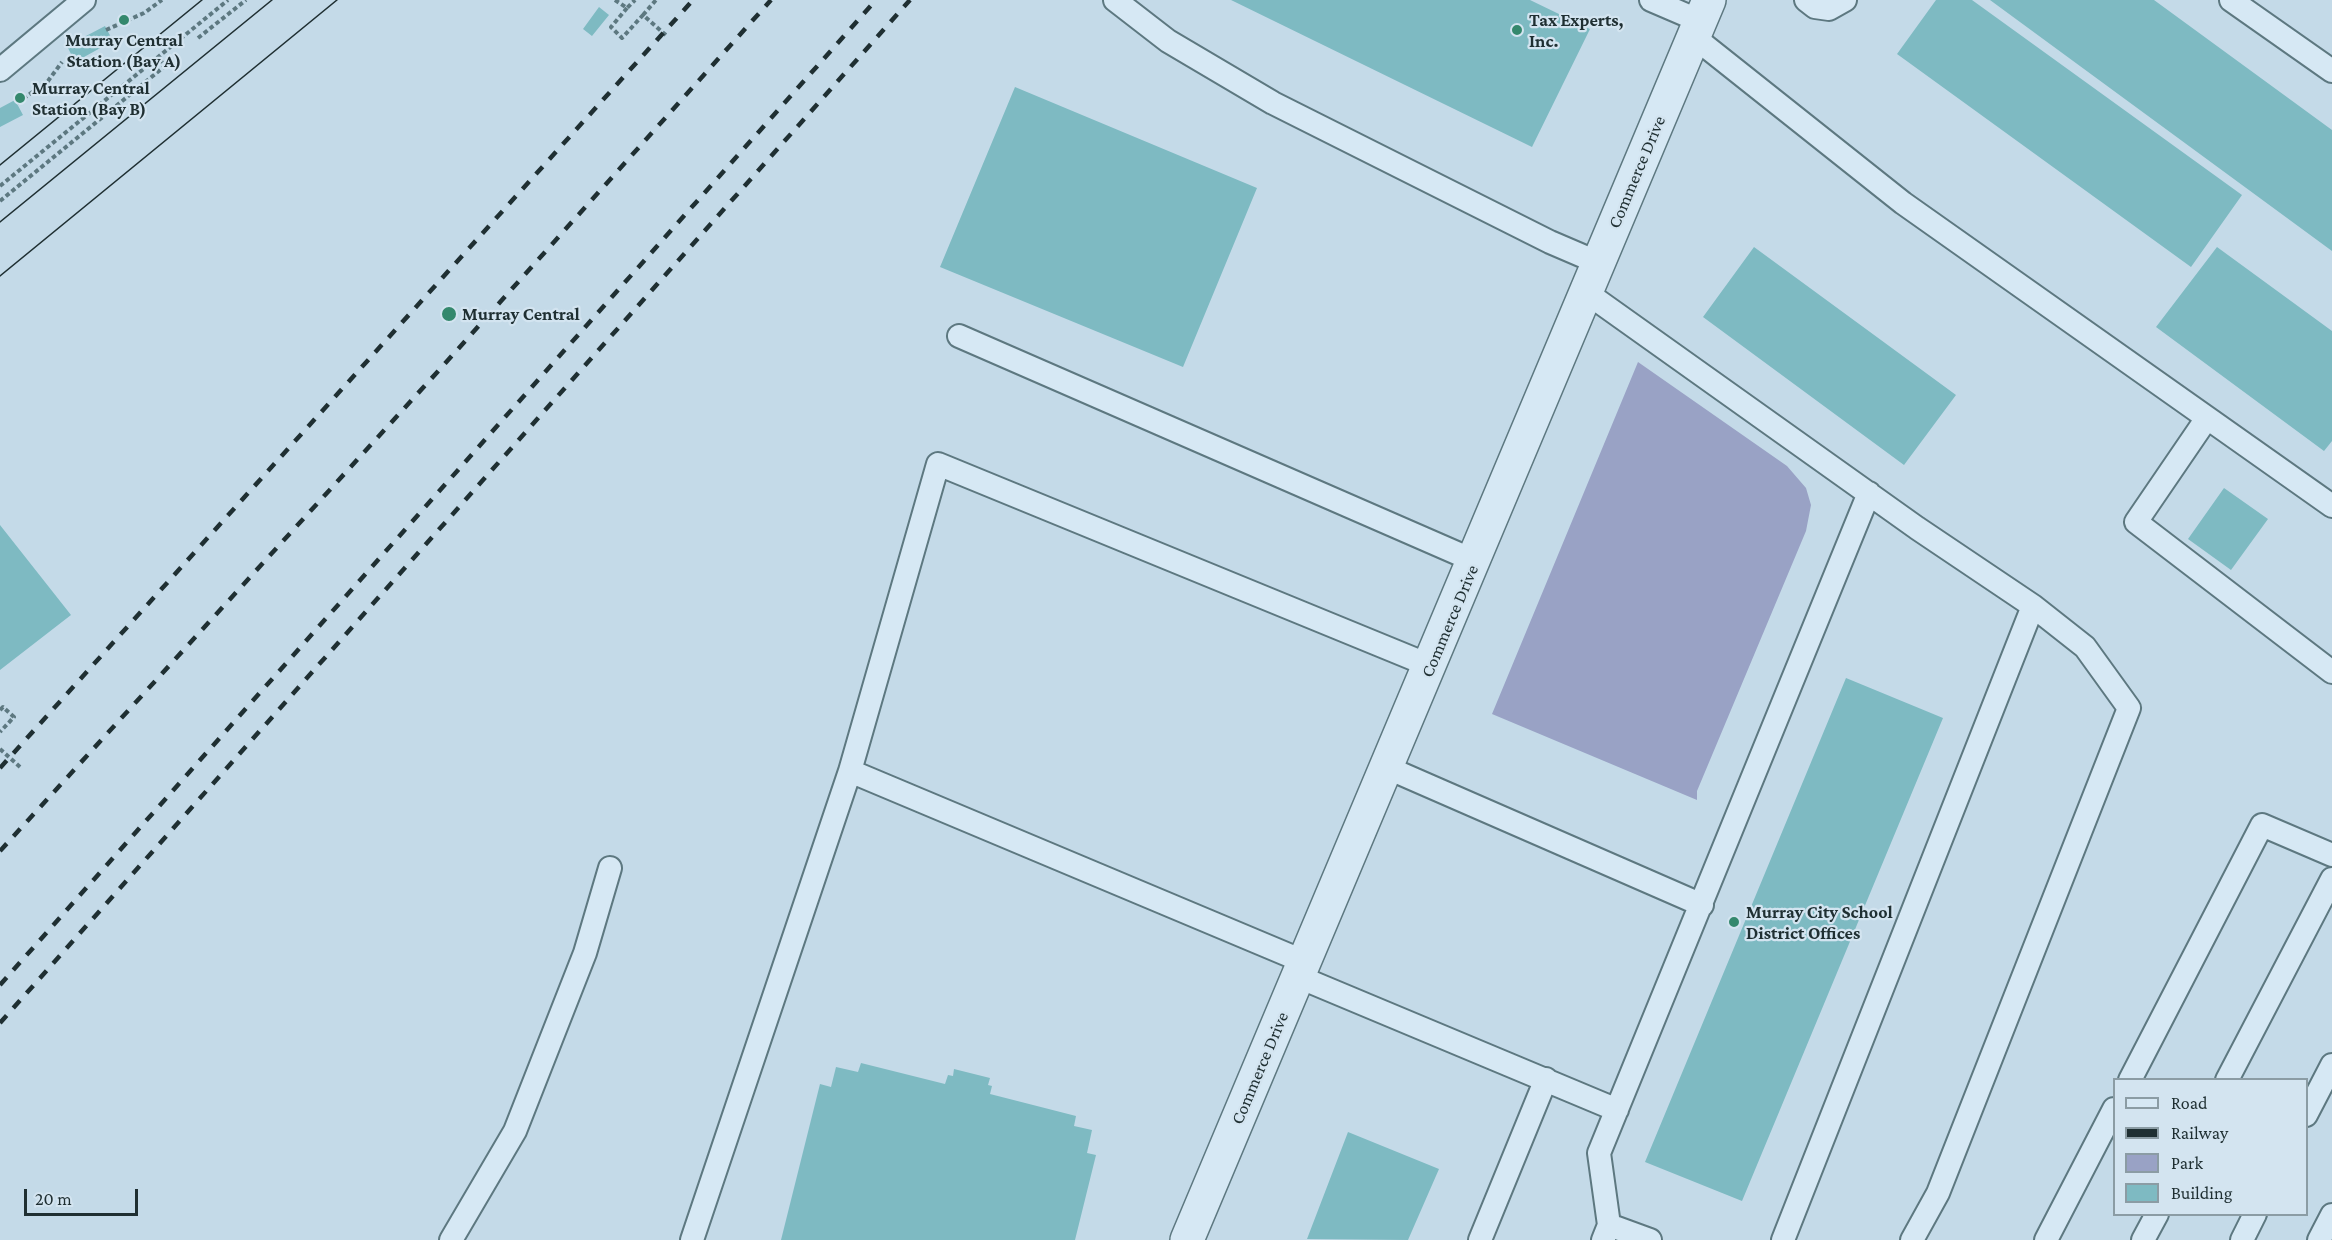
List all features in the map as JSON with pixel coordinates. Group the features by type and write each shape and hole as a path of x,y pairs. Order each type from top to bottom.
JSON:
{"street":[{"name":"Commerce Drive","path":"1187,1240 1431,666 1701,19"}],"lane":[{"path":"0,70 84,0"},
{"path":"1115,0 1168,41 1273,103 1550,242 1599,263"},
{"path":"1651,0 1701,19 1903,203 2207,418 2331,502"},
{"path":"1806,0 1815,7 1829,9 1845,0"},
{"path":"2231,0 2332,71"},
{"path":"1587,293 2032,606 2085,647 2129,708 1938,1193 1912,1240"},
{"path":"959,336 1475,561"},
{"path":"2207,418 2136,522 2332,672"},
{"path":"692,1240 850,771 938,464 1431,666"},
{"path":"1650,1240 1606,1232 1599,1153 1869,493"},
{"path":"1783,1240 2032,606"},
{"path":"1388,768 1702,905"},
{"path":"850,771 1617,1110"},
{"path":"2131,1078 2262,825 2332,855"},
{"path":"451,1240 515,1131 585,953 610,868"},
{"path":"2228,1078 2332,879"},
{"path":"2308,1113 2332,1065"},
{"path":"1480,1240 1546,1079"},
{"path":"2046,1240 2113,1113"},
{"path":"2319,1240 2332,1215"},
{"path":"2143,1240 2156,1216"},
{"path":"2242,1240 2254,1216"}],"path":[{"path":"106,30 144,14 162,0"},
{"path":"0,186 228,0"},
{"path":"198,38 246,0"},
{"path":"618,0 627,8"},
{"path":"635,0 610,27 622,38 656,0"},
{"path":"643,15 668,38"},
{"path":"0,201 165,66 157,56"},
{"path":"17,103 48,81 65,58"},
{"path":"0,710 3,707 14,717 0,732"},
{"path":"0,749 20,766"}],"green space":[{"path":"1638,362 1787,466 1806,488 1811,505 1806,531 1697,791 1697,800 1492,714"}],"building":[{"path":"1231,0 1530,0 1590,29 1532,147"},
{"path":"1936,0 1972,0 2242,195 2191,267 1897,54"},
{"path":"1990,0 2154,0 2332,130 2332,251"},
{"path":"599,7 609,15 592,36 583,29"},
{"path":"105,26 113,41 75,62 67,46"},
{"path":"1015,87 1257,188 1183,367 940,267"},
{"path":"15,100 23,115 0,127 0,108"},
{"path":"1754,247 1956,395 1904,465 1703,317"},
{"path":"2217,247 2332,331 2332,441 2324,451 2156,327"},
{"path":"2224,488 2268,519 2231,570 2188,539"},
{"path":"0,525 71,615 0,670"},
{"path":"1846,678 1943,718 1742,1201 1645,1162"},
{"path":"861,1063 945,1084 948,1075 953,1076 954,1069 990,1078 988,1085 992,1086 990,1094 1076,1116 1074,1126 1092,1130 1087,1153 1096,1155 1075,1240 781,1240 820,1084 831,1087 836,1067 858,1072"},
{"path":"1348,1132 1439,1169 1408,1240 1307,1239"}],"tram line":[{"path":"0,165 202,0"},
{"path":"0,222 272,0"},
{"path":"0,276 337,0"}],"railway":[{"path":"0,768 693,0"},
{"path":"0,851 441,368 771,0"},
{"path":"0,985 876,0"},
{"path":"0,1023 910,0"}],"place":[{"name":"Murray Central Station (Bay A)","path":"124,20"},
{"name":"Tax Experts, Inc.","path":"1517,30"},
{"name":"Murray Central Station (Bay B)","path":"20,98"},
{"name":"Murray Central","path":"449,314"},
{"name":"Murray City School District Offices","path":"1734,922"}]}
